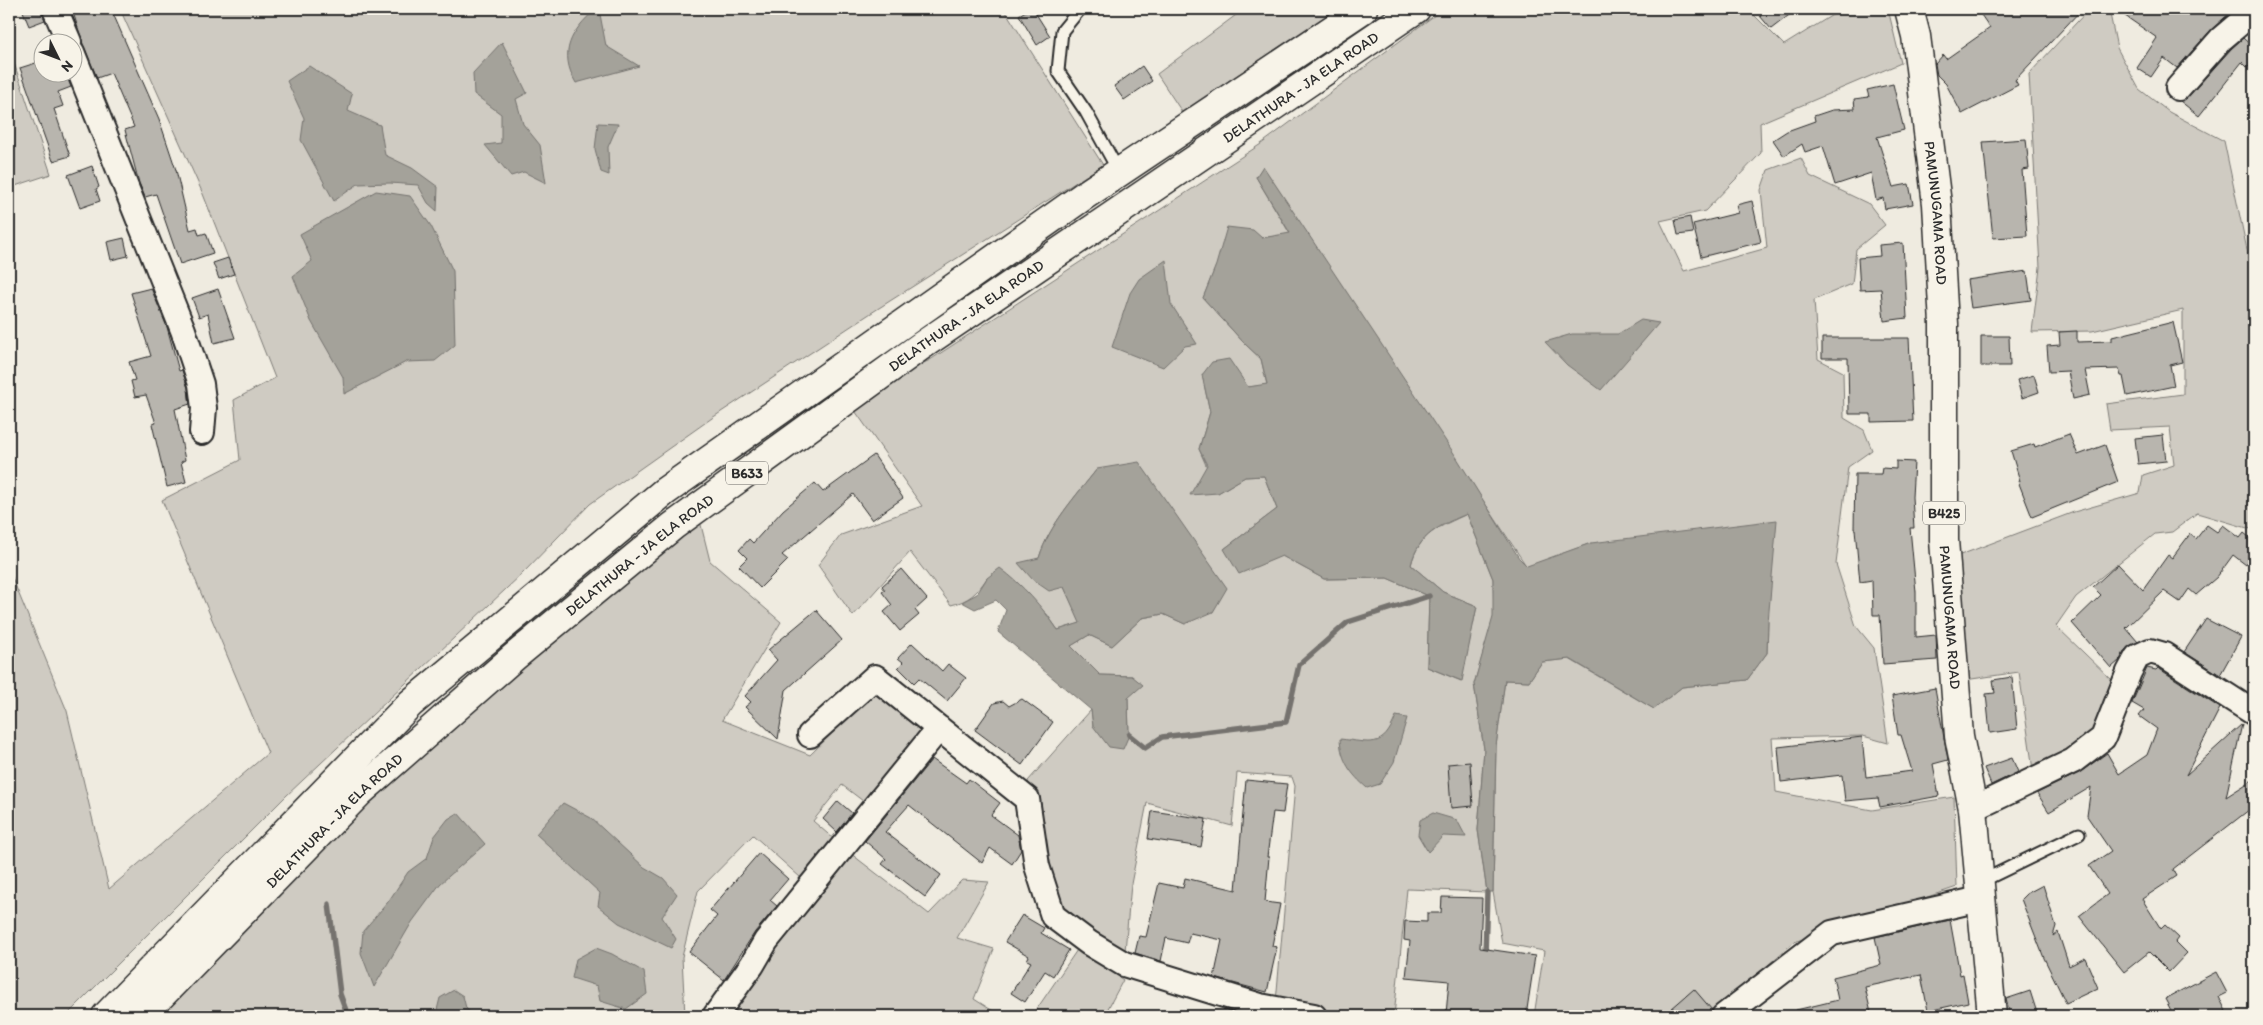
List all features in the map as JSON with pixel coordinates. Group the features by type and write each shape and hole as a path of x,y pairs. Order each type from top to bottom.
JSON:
{"main road":[{"name":"DELATHURA - JA ELA ROAD","path":"106,1016 411,703 672,486 1120,172 1363,9"},
{"name":"DELATHURA - JA ELA ROAD","path":"141,1016 360,792 514,657 673,526 921,346 1416,9"},
{"name":"PAMUNUGAMA ROAD","path":"1909,9 1916,36 1937,204 1944,324 1944,540 1959,736 1973,808 1979,891 1992,1016"}],"street":[{"path":"55,9 64,32"},
{"path":"2178,88 2221,39 2254,11"},
{"path":"82,77 183,330 198,375 204,408 202,432"},
{"path":"1973,808 2073,760 2103,738 2128,672 2137,657 2150,651 2164,655 2254,713"},
{"path":"810,735 875,676 1027,799 1038,866 1053,916 1089,943 1124,964 1234,1007 1260,1006 1314,1016"},
{"path":"716,1016 752,965 766,941 939,728"},
{"path":"1724,1016 1832,933 1979,891"}],"lane":[{"path":"1080,9 1062,31 1058,71 1086,112 1120,172"},
{"path":"1979,891 2079,834"}],"shaded area":[{"path":"120,9 1009,9 1006,12 1103,165 868,315 712,418 590,504 523,573 286,796 66,1016 9,1016 9,570 67,711 109,889 268,753 162,500 240,460 234,400 275,378 203,194"},
{"path":"596,9 599,9 606,46 639,66 576,83 568,61 570,43 580,25"},
{"path":"1244,9 1336,9 1182,112 1157,74"},
{"path":"1443,9 1748,9 1784,45 1842,9 1888,9 1901,63 1760,123 1761,153 1705,211 1660,221 1684,271 1767,248 1761,190 1768,170 1801,158 1810,176 1869,204 1885,225 1856,249 1852,284 1814,300 1818,359 1843,372 1844,418 1864,430 1872,450 1848,467 1836,564 1856,626 1874,648 1888,743 1863,736 1772,738 1776,792 1872,810 1954,797 1957,887 1794,942 1723,1005 1705,1016 1534,1016 1544,951 1502,943 1493,892 1496,746 1505,680 1529,681 1542,662 1569,659 1654,709 1682,687 1747,680 1767,653 1768,622 1591,543 1527,567 1263,167 1256,177 1290,234 1262,238 1216,266 1203,298 1261,359 1267,385 1248,387 1202,374 1210,412 1199,449 1218,493 1245,477 1264,476 1277,509 1224,549 1282,556 1324,579 1387,578 1429,596 1427,667 1461,681 1477,606 1443,592 1411,565 1419,545 1425,538 1440,527 1467,514 1493,579 1494,617 1474,684 1484,749 1478,830 1487,892 1407,889 1394,1016 1358,1016 1276,1002 1295,786 1292,777 1237,773 1232,826 1147,803 1131,884 1125,951 1064,918 1059,907 1045,839 1028,781 1091,710 1093,726 1129,735 1128,698 1132,676 1100,675 1071,646 1089,635 1112,646 1142,618 1163,614 1185,624 1097,469 1056,522 1039,558 1064,587 1081,623 1058,630 1047,614 987,578 972,596 951,605 910,552 853,616 818,565 841,535 922,506 853,408 902,373 930,360 1261,144"},
{"path":"2089,9 2109,9 2117,48 2139,89 2169,112 2224,141 2254,283 2254,530 2197,513 2172,532 2155,534 2076,597 2056,626 2112,680 2093,735 2033,770 2019,672 1965,680 1955,557 2074,512 2140,493 2143,475 2174,465 2170,427 2110,430 2106,404 2183,394 2183,310 2092,331 2032,332 2040,267 2029,74"},
{"path":"502,42 527,93 516,99 523,124 540,145 546,183 524,172 511,176 485,145 501,143 501,114 474,94 473,73"},
{"path":"9,48 51,174 9,188"},
{"path":"309,66 352,94 348,111 380,125 385,155 412,168 438,187 437,211 428,203 418,185 390,183 358,184 334,201 301,140 304,118 287,81"},
{"path":"598,123 618,124 608,147 609,175 601,172 595,149"},
{"path":"1263,166 1457,458 1519,558 1527,566 1591,543 1777,520 1767,653 1747,680 1682,687 1654,709 1570,659 1542,662 1529,681 1505,680 1496,746 1493,892 1487,892 1478,830 1484,749 1474,684 1493,617 1493,579 1467,514 1448,522 1432,532 1419,546 1411,565 1443,592 1477,606 1462,681 1427,667 1429,596 1387,578 1324,579 1282,556 1239,574 1224,549 1277,509 1264,476 1245,477 1218,493 1190,495 1207,465 1199,449 1210,412 1202,375 1212,362 1229,359 1248,387 1267,384 1261,359 1203,298 1216,265 1227,227 1253,230 1262,238 1290,233 1256,177"},
{"path":"376,191 410,196 431,226 453,271 455,345 435,361 406,362 344,394 343,377 311,321 293,276 312,261 300,234"},
{"path":"1166,260 1171,304 1197,344 1185,346 1163,367 1112,347 1130,293 1139,279"},
{"path":"1641,320 1659,323 1601,390 1567,365 1545,342 1572,334 1618,334"},
{"path":"1139,462 1227,588 1213,612 1185,624 1163,614 1142,618 1112,646 1089,635 1071,646 1100,675 1132,676 1143,685 1128,698 1129,735 1123,749 1109,747 1093,726 1091,710 998,632 1006,610 996,600 975,609 962,602 977,594 987,578 1000,568 1032,597 1058,630 1080,623 1064,587 1049,591 1033,580 1018,563 1039,558 1056,522 1097,469"},
{"path":"699,517 710,561 781,622 722,720 810,755 877,689 924,727 863,801 842,785 813,821 850,853 929,914 962,880 989,882 957,938 994,949 974,999 1001,1016 722,1016 820,895 753,835 698,891 682,957 685,1016 159,1016 382,783"},
{"path":"1396,716 1407,718 1394,762 1380,784 1367,788 1356,778 1348,766 1342,754 1340,739 1368,742 1381,739 1391,727"},
{"path":"563,803 591,818 644,867 663,878 677,894 662,917 676,939 671,948 619,923 598,906 600,893 536,834"},
{"path":"458,813 485,844 440,884 412,922 374,987 361,953 363,931 388,902 408,872 427,858 434,837 448,819"},
{"path":"1433,813 1457,820 1466,837 1443,836 1428,852 1418,835 1420,820"},
{"path":"1079,947 1123,980 1104,1016 1032,1016"},
{"path":"596,948 612,954 644,972 647,994 626,1009 600,1001 597,986 572,978 576,959"},
{"path":"454,990 463,996 466,1008 473,1016 431,1016 437,1010 440,998"}],"building":[{"path":"22,9 41,9 45,20 29,26"},
{"path":"72,9 111,9 159,119 176,170 190,230 197,228 199,235 206,233 213,253 180,264 156,194 145,197 139,183 125,130 134,127 111,73 97,78 83,44 82,32 79,32"},
{"path":"1029,9 1033,9 1050,36 1037,45 1019,15"},
{"path":"1770,9 1797,9 1771,29 1760,16"},
{"path":"1977,9 2082,9 2015,80 2018,85 1962,114 1946,84 1937,75 1935,64 1943,55 1946,59 1990,28"},
{"path":"2115,9 2234,9 2211,30 2177,68 2164,58 2151,77 2137,68 2157,38"},
{"path":"2243,38 2254,48 2254,60 2247,67 2242,62 2199,116 2180,101 2188,97"},
{"path":"32,64 32,82 69,82 71,87 58,92 63,106 54,109 70,156 53,161 20,68"},
{"path":"1142,66 1152,81 1124,100 1114,86"},
{"path":"1893,84 1904,130 1877,137 1893,187 1909,184 1913,204 1885,209 1883,198 1876,200 1871,173 1835,185 1823,146 1805,152 1802,144 1784,156 1773,140 1787,131 1815,121 1814,116 1832,110 1855,109 1854,99 1869,97 1867,90"},
{"path":"2026,139 2029,169 2022,170 2027,236 1993,238 1983,142"},
{"path":"92,166 99,187 96,189 100,201 80,208 68,175"},
{"path":"1752,201 1761,242 1701,257 1693,224 1738,213 1736,205"},
{"path":"1690,217 1693,233 1678,235 1675,220"},
{"path":"124,238 128,256 111,260 107,242"},
{"path":"1903,243 1907,318 1884,321 1881,289 1860,290 1858,258 1880,256 1879,245"},
{"path":"228,258 234,274 219,279 213,263"},
{"path":"2027,271 2031,300 1971,308 1967,280"},
{"path":"151,288 167,327 179,371 182,370 188,388 190,404 175,409 185,460 181,462 186,482 167,487 152,424 156,423 146,395 135,397 131,381 135,380 129,362 151,356 131,293"},
{"path":"218,289 235,338 214,343 208,314 199,317 192,298"},
{"path":"2173,322 2182,362 2170,365 2174,386 2127,396 2123,376 2121,376 2119,369 2085,370 2090,395 2073,399 2068,371 2049,372 2047,346 2060,345 2059,332 2077,331 2077,342 2112,341 2112,337"},
{"path":"1981,336 2009,336 2010,366 1981,366"},
{"path":"1822,338 1909,338 1913,421 1871,422 1871,414 1849,414 1848,358 1822,358"},
{"path":"2034,375 2039,392 2022,398 2017,380"},
{"path":"2069,434 2078,455 2105,445 2118,482 2032,517 2018,481 2020,481 2011,451 2034,444 2035,447"},
{"path":"2163,435 2166,461 2138,464 2135,438"},
{"path":"874,455 903,498 872,520 853,494 782,555 788,560 760,588 739,566 747,558 739,550 749,539 753,543 783,510 815,483 823,492"},
{"path":"1896,461 1914,462 1912,497 1914,528 1910,528 1916,592 1916,637 1936,635 1937,660 1883,664 1880,615 1873,615 1872,580 1860,582 1854,529 1855,474 1881,474 1882,468 1896,469"},
{"path":"2207,525 2217,532 2223,525 2240,538 2244,533 2254,541 2254,554 2246,565 2233,555 2217,577 2196,595 2189,589 2180,602 2164,591 2126,628 2138,642 2125,650 2120,660 2111,668 2072,623 2101,595 2093,587 2118,564 2143,590 2168,555 2172,558 2190,534 2196,539"},
{"path":"901,569 927,599 915,610 919,615 900,631 884,612 892,605 882,592 885,590 882,586"},
{"path":"816,610 842,640 786,690 778,739 745,707 751,702 745,696 777,660 768,650"},
{"path":"2206,619 2241,637 2220,675 2184,652"},
{"path":"912,643 942,671 948,664 966,678 947,701 919,678 914,683 898,667 903,662 898,658"},
{"path":"2147,668 2156,670 2158,668 2220,708 2186,775 2242,724 2226,797 2254,779 2254,806 2173,869 2177,876 2142,899 2161,929 2165,925 2179,938 2176,942 2187,953 2169,972 2149,952 2124,972 2079,916 2108,894 2089,866 2111,851 2087,816 2091,787 2049,812 2037,793 2079,773 2107,753 2119,774 2147,755 2157,729 2139,716 2144,710 2132,703"},
{"path":"2012,677 2017,729 1990,733 1986,694 1995,693 1993,680"},
{"path":"1935,688 1948,760 1933,764 1939,796 1880,807 1878,798 1845,801 1842,775 1781,782 1778,747 1862,737 1866,777 1912,771 1901,735 1898,735 1892,696"},
{"path":"1022,699 1053,722 1022,765 975,730 994,703 1003,701 1009,706"},
{"path":"2012,758 2018,772 1991,785 1984,768"},
{"path":"932,759 966,783 969,779 1000,803 991,815 1018,835 1021,850 1012,864 990,848 982,863 909,805 885,832 941,875 925,897 882,864 886,859 865,841"},
{"path":"1470,762 1473,806 1451,808 1448,764"},
{"path":"1246,780 1287,784 1283,813 1273,812 1267,857 1269,857 1265,902 1280,904 1272,946 1277,947 1267,992 1214,978 1222,940 1190,933 1187,943 1166,938 1161,961 1135,953 1139,936 1146,937 1159,883 1183,888 1185,878 1236,890"},
{"path":"838,801 852,813 837,832 823,819"},
{"path":"1152,811 1206,819 1201,847 1148,839"},
{"path":"759,853 788,879 770,900 777,906 755,932 724,980 689,952 717,916 710,910"},
{"path":"2043,885 2056,926 2053,936 2058,932 2069,966 2085,958 2098,988 2066,1003 2044,958 2021,899 2026,894"},
{"path":"1442,897 1482,898 1480,948 1535,956 1526,1016 1446,1014 1449,981 1406,977 1410,941 1404,940 1405,921 1427,922 1427,913 1441,913"},
{"path":"1022,915 1044,928 1041,933 1069,950 1053,976 1045,971 1025,1002 1011,993 1031,962 1027,960 1029,956 1005,942"},
{"path":"1950,920 1960,975 1963,974 1968,1002 1928,1011 1921,975 1865,987 1871,1013 1867,1014 1867,1016 1797,1016 1796,1010 1838,1000 1833,977 1881,965 1875,937"},
{"path":"2216,972 2227,993 2219,997 2226,1011 2216,1016 2174,1016 2165,999"},
{"path":"1694,989 1712,1010 1711,1016 1663,1016"},
{"path":"2030,991 2038,1016 2010,1016 2006,999"}],"waterway":[{"path":"1129,735 1145,748 1162,737 1286,722 1299,665 1348,622 1429,596"},
{"path":"1485,954 1487,892"},
{"path":"329,904 340,994 348,1016"}]}
